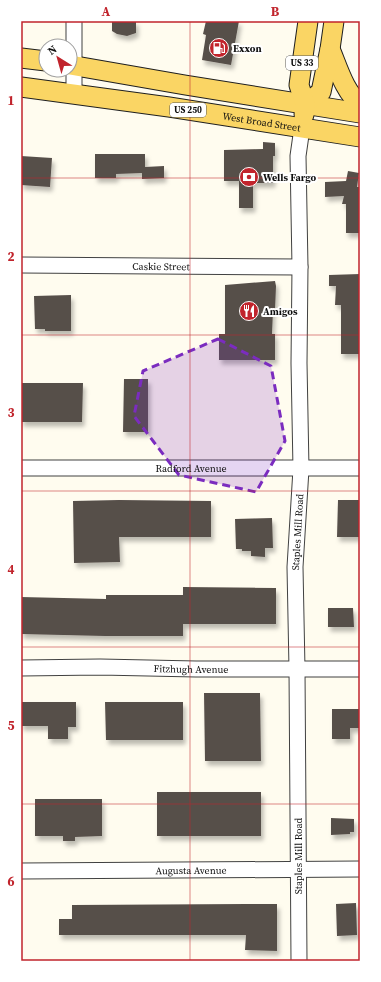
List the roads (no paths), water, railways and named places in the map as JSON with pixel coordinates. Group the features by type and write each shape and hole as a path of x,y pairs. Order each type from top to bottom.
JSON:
{"main road":[{"name":"Staples Mill Road","path":"302,128 305,104 299,86 308,21"},
{"name":"US 33","path":"334,21 330,50 346,88 356,101 360,103"},
{"path":"305,104 321,92 330,50"},
{"path":"21,58 38,61"},
{"name":"US 250","path":"78,67 360,113"},
{"name":"West Broad Street","path":"21,87 169,107 360,137"}],"street":[{"path":"73,38 74,21"},
{"path":"73,78 74,94"},
{"name":"Staples Mill Road","path":"299,961 295,567 300,469 300,267 298,156 302,128"},
{"name":"Caskie Street","path":"21,265 300,267"},
{"name":"Radford Avenue","path":"21,468 360,468"},
{"name":"Fitzhugh Avenue","path":"21,668 100,667 360,669"},
{"name":"Augusta Avenue","path":"21,871 360,870"}],"place":[{"name":"Exxon","path":"219,48"},
{"name":"Wells Fargo","path":"249,177"},
{"name":"Amigos","path":"249,311"}]}
